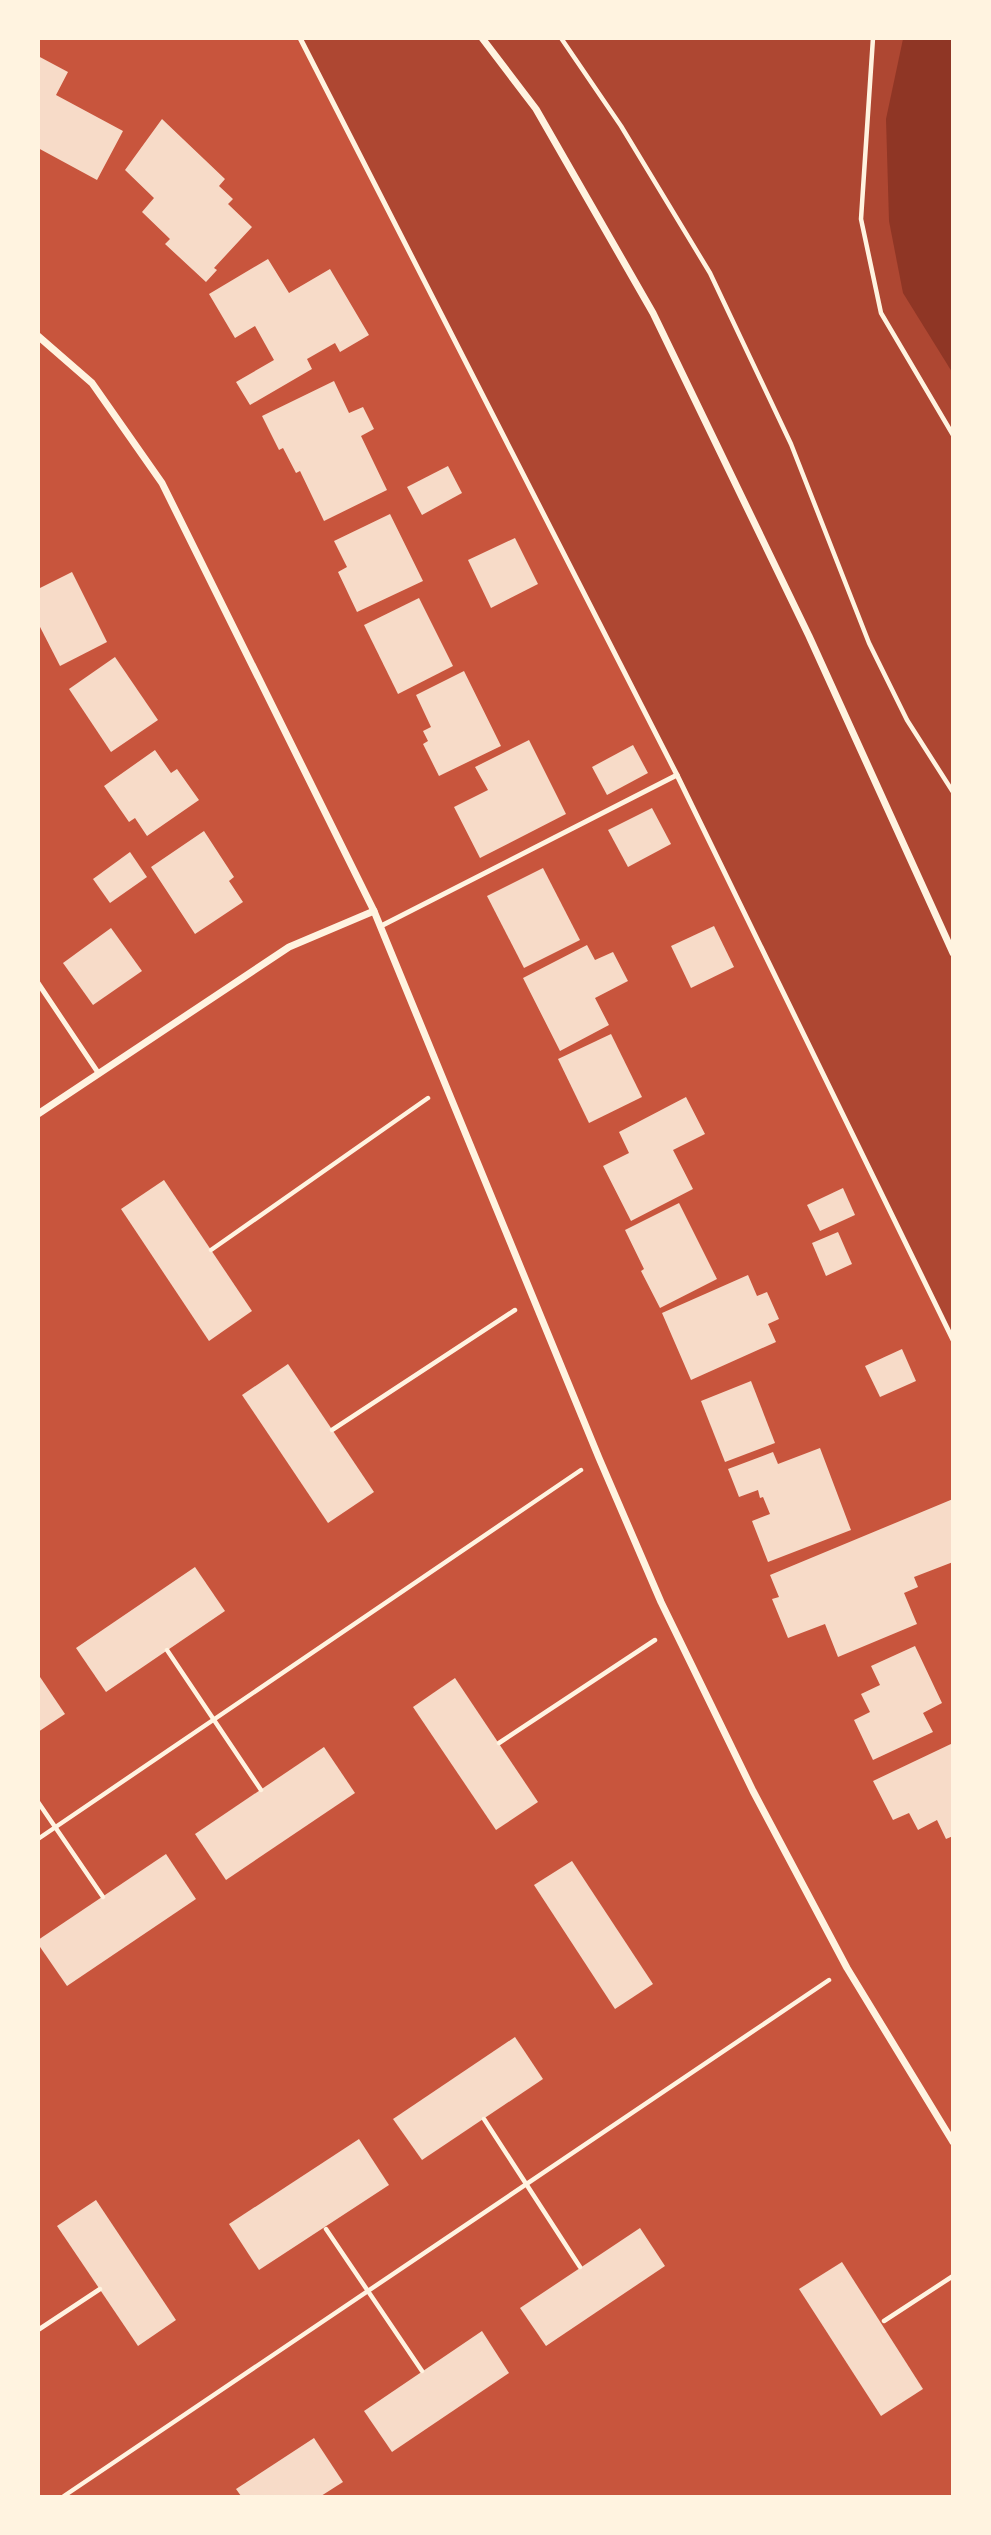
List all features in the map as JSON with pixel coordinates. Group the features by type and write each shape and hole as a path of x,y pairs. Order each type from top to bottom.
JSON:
{"street":[{"path":"482,38 536,109 653,313 809,636 953,953"},
{"path":"38,336 92,383 162,483 381,926 599,1458 674,1628 754,1791 847,1968 953,2142"},
{"path":"38,1114 289,947 374,911"}],"lane":[{"path":"300,38 677,775 953,1340"},
{"path":"381,926 677,775"},
{"path":"38,983 99,1074"}],"path":[{"path":"561,38 621,126 710,273 791,444 869,643 907,720 953,792"},
{"path":"873,38 861,219 881,313 953,435"},
{"path":"211,1250 446,1086"},
{"path":"332,1430 533,1298"},
{"path":"38,1839 599,1458"},
{"path":"499,1743 674,1628"},
{"path":"167,1650 261,1790"},
{"path":"38,1802 103,1897"},
{"path":"64,2497 847,1968"},
{"path":"484,2119 580,2267"},
{"path":"326,2229 422,2371"},
{"path":"884,2320 953,2276"},
{"path":"38,2330 100,2289"}],"shaded area":[{"path":"300,39 952,39 952,1340 677,775"},
{"path":"903,39 952,39 952,372 903,293 889,221 886,119"}],"building":[{"path":"38,56 68,72 56,95 123,131 97,180 38,148"},
{"path":"162,119 225,179 219,186 233,199 228,204 252,227 214,268 217,270 206,282 165,244 170,239 142,212 154,198 125,170"},
{"path":"268,259 289,293 330,269 369,335 340,352 335,343 307,359 312,369 250,405 236,382 274,360 255,326 235,338 209,294"},
{"path":"334,381 349,413 363,407 374,429 361,436 387,490 324,521 300,471 296,473 283,448 279,450 262,416"},
{"path":"448,466 462,493 422,515 407,487"},
{"path":"390,514 423,581 357,612 338,572 347,567 334,541"},
{"path":"515,538 538,584 491,608 468,560"},
{"path":"72,572 107,642 60,666 38,623 38,589"},
{"path":"419,598 453,666 398,694 364,625"},
{"path":"115,657 158,720 111,752 69,689"},
{"path":"464,671 501,746 439,776 423,744 428,741 423,731 431,727 416,695"},
{"path":"529,740 566,814 480,858 454,807 488,790 475,767"},
{"path":"633,745 648,773 607,795 592,767"},
{"path":"155,750 171,773 177,769 199,800 147,836 135,818 129,822 104,786"},
{"path":"652,808 671,844 628,867 608,830"},
{"path":"204,831 234,877 229,881 243,902 195,934 151,867"},
{"path":"130,852 147,877 110,903 93,879"},
{"path":"543,868 580,940 524,968 487,896"},
{"path":"714,926 734,967 691,988 671,946"},
{"path":"111,928 142,971 93,1005 63,963"},
{"path":"587,945 595,960 613,952 628,981 595,998 609,1025 560,1051 523,978"},
{"path":"611,1034 642,1097 589,1123 558,1059"},
{"path":"686,1097 705,1134 673,1150 693,1189 631,1221 603,1166 629,1153 619,1132"},
{"path":"164,1180 252,1311 209,1341 121,1209"},
{"path":"843,1188 855,1215 820,1231 807,1205"},
{"path":"679,1203 717,1279 660,1308 641,1271 644,1269 625,1230"},
{"path":"838,1232 852,1264 826,1276 812,1243"},
{"path":"748,1275 757,1296 767,1292 779,1319 768,1324 776,1342 691,1380 662,1313"},
{"path":"902,1349 916,1381 880,1397 865,1366"},
{"path":"288,1364 374,1492 328,1523 242,1395"},
{"path":"751,1381 775,1443 725,1462 701,1401"},
{"path":"820,1448 851,1530 768,1562 752,1521 770,1514 763,1497 760,1498 758,1490 739,1497 728,1469 773,1452 778,1464"},
{"path":"953,1499 953,1562 914,1577 918,1587 904,1593 917,1624 838,1657 825,1624 788,1638 772,1599 779,1597 770,1575"},
{"path":"195,1567 225,1611 106,1692 76,1648"},
{"path":"915,1646 942,1703 923,1713 933,1732 873,1760 854,1720 870,1712 861,1694 880,1685 871,1666"},
{"path":"38,1674 65,1714 38,1732"},
{"path":"455,1678 538,1802 496,1830 413,1707"},
{"path":"953,1743 953,1836 946,1839 937,1820 918,1830 909,1813 893,1820 873,1781"},
{"path":"324,1747 355,1793 226,1880 195,1834"},
{"path":"166,1854 196,1899 67,1986 38,1944 38,1940"},
{"path":"572,1861 653,1984 615,2009 534,1885"},
{"path":"515,2037 543,2079 422,2160 393,2119"},
{"path":"359,2139 389,2185 259,2270 229,2224"},
{"path":"96,2200 176,2320 138,2346 57,2226"},
{"path":"640,2228 665,2266 546,2346 520,2308"},
{"path":"842,2262 923,2389 881,2416 799,2289"},
{"path":"482,2331 509,2373 392,2452 364,2411"},
{"path":"314,2438 343,2482 321,2496 241,2496 236,2489"}]}
